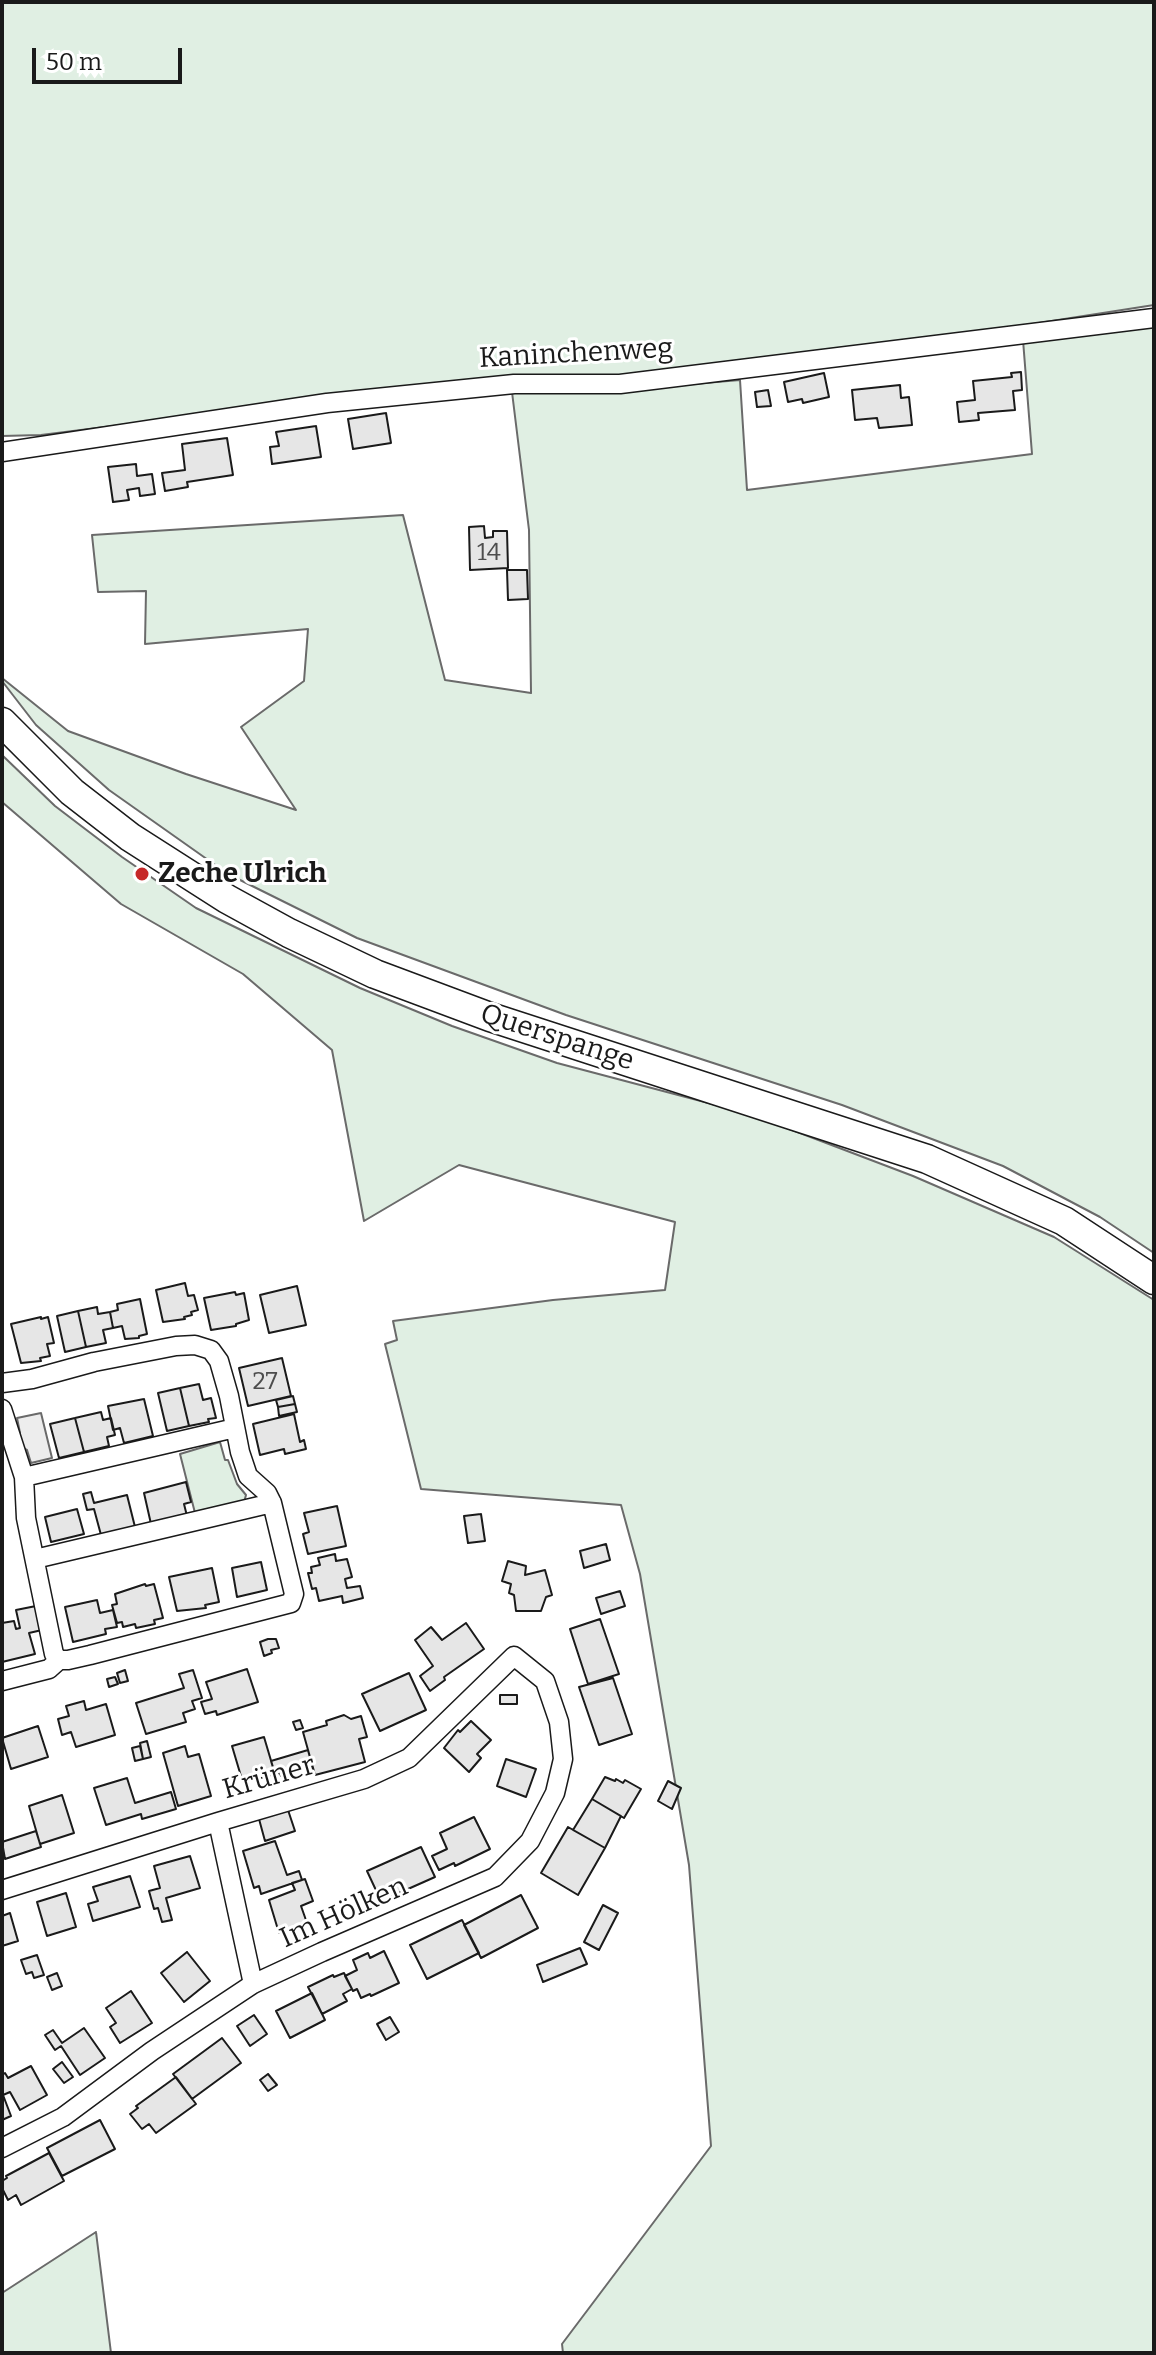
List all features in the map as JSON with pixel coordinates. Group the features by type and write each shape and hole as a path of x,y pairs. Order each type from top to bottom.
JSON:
{"main road":[{"name":"Querspange","path":"2,722 72,792 130,837 227,899 289,933 375,974 490,1017 927,1159 1064,1221 1154,1280"}],"street":[{"name":"Kaninchenweg","path":"2,452 327,403 514,384 620,384 1154,318"},
{"path":"2,1383 176,1346 195,1345 211,1350 219,1361 248,1476 267,1493 272,1503 294,1594 291,1603 59,1660 49,1669 2,1681"},
{"path":"2,1409 24,1477 26,1518 54,1654 59,1660"},
{"path":"24,1477 235,1428"},
{"path":"35,1559 272,1503"},
{"name":"Krüner","path":"2,1890 364,1779 409,1758 514,1656"},
{"name":"Im Hölken","path":"2,2148 63,2117 152,2051 253,1984 495,1877 530,1841 555,1793 563,1759 559,1722 545,1681 514,1656"},
{"path":"218,1822 253,1984"}],"green space":[{"path":"2,2 1154,2 1154,305 930,340 616,377 511,376 41,435 2,436"},
{"path":"1154,324 1154,1253 1100,1217 1003,1166 842,1105 566,1015 357,938 228,874 109,790 36,725 2,681 2,678 68,731 296,810 241,727 304,681 308,629 145,644 146,591 98,592 92,535 403,515 445,680 531,693 529,530 512,392 622,390 740,380 747,490 1032,454 1023,340"},
{"path":"2,755 55,806 196,908 360,988 452,1026 557,1063 750,1114 913,1176 1054,1237 1154,1300 1154,2353 563,2353 562,2344 711,2146 689,1865 640,1574 621,1505 421,1489 385,1344 397,1340 393,1321 553,1300 665,1290 675,1222 459,1165 364,1221 332,1050 243,974 121,904 2,802"},
{"path":"220,1442 225,1460 228,1460 237,1484 246,1495 243,1506 195,1513 180,1454"},
{"path":"96,2232 111,2353 2,2353 2,2293"}],"shaded area":[{"path":"41,1413 52,1458 31,1463 18,1434 17,1418"}],"building":[{"path":"1021,372 1022,390 1013,391 1015,410 978,413 979,420 959,422 957,402 975,400 973,381 1012,377 1011,373"},
{"path":"824,373 829,397 803,403 802,399 788,402 784,382"},
{"path":"900,385 901,398 909,397 912,425 879,428 877,418 855,420 852,390"},
{"path":"768,390 771,406 757,407 755,392"},
{"path":"386,413 391,443 353,449 348,419"},
{"path":"316,426 321,457 272,464 270,447 279,446 276,432"},
{"path":"227,438 233,475 187,482 188,487 165,491 162,473 185,470 182,444"},
{"path":"136,464 137,476 152,474 155,494 140,496 139,488 127,490 129,500 113,502 108,467"},
{"path":"484,526 485,538 493,537 493,531 507,531 508,568 470,570 469,527"},
{"path":"507,570 527,570 528,599 508,600"},
{"path":"185,1283 188,1296 194,1295 198,1310 185,1319 163,1322 156,1290"},
{"path":"297,1286 306,1325 269,1333 260,1295"},
{"path":"235,1292 236,1295 244,1293 249,1320 236,1326 211,1330 204,1298"},
{"path":"140,1299 147,1334 125,1339 122,1326 113,1328 110,1312 118,1310 117,1304"},
{"path":"97,1307 98,1314 110,1312 113,1328 103,1330 106,1343 86,1347 78,1311"},
{"path":"78,1311 86,1347 65,1352 57,1316"},
{"path":"48,1317 54,1343 47,1344 50,1356 40,1358 41,1361 21,1363 11,1324"},
{"path":"282,1358 291,1396 248,1406 239,1368"},
{"path":"199,1384 203,1400 211,1398 216,1418 189,1426 180,1388"},
{"path":"180,1388 189,1426 167,1431 158,1393"},
{"path":"293,1396 295,1404 278,1407 276,1400"},
{"path":"144,1399 153,1436 124,1443 120,1428 113,1430 108,1406"},
{"path":"295,1404 297,1412 279,1416 278,1407"},
{"path":"101,1412 103,1420 111,1418 115,1435 107,1437 109,1446 84,1452 75,1418"},
{"path":"294,1414 300,1442 304,1440 306,1449 285,1454 284,1449 260,1455 253,1424"},
{"path":"75,1418 84,1452 59,1458 50,1424"},
{"path":"186,1482 191,1502 184,1504 187,1516 151,1524 144,1493"},
{"path":"91,1492 94,1503 127,1495 135,1527 101,1535 94,1509 87,1510 83,1494"},
{"path":"337,1506 346,1546 308,1554 303,1534 309,1532 304,1513"},
{"path":"77,1509 84,1534 51,1542 45,1517"},
{"path":"481,1514 485,1541 468,1543 464,1516"},
{"path":"606,1544 610,1560 584,1568 580,1551"},
{"path":"335,1554 336,1561 347,1559 352,1577 345,1579 347,1588 360,1586 363,1598 343,1603 342,1596 319,1601 308,1573 312,1573 311,1567 320,1565 318,1558"},
{"path":"508,1561 526,1566 525,1575 545,1570 552,1595 546,1597 541,1611 516,1611 514,1595 509,1593 511,1584 502,1581"},
{"path":"261,1562 267,1590 237,1597 232,1568"},
{"path":"212,1568 219,1602 205,1605 206,1608 177,1611 169,1577"},
{"path":"154,1584 163,1618 154,1620 155,1624 123,1627 122,1622 117,1623 112,1605 117,1604 115,1594"},
{"path":"620,1591 625,1606 601,1614 596,1598"},
{"path":"97,1600 100,1613 113,1610 117,1627 105,1629 106,1634 73,1642 65,1607"},
{"path":"36,1606 42,1630 29,1633 35,1654 2,1662 2,1623 14,1621 16,1629 20,1628 16,1610"},
{"path":"600,1619 619,1674 588,1684 570,1629"},
{"path":"466,1623 484,1649 444,1677 445,1680 430,1691 420,1676 433,1666 415,1640 431,1627 442,1640"},
{"path":"276,1639 279,1648 264,1656 260,1642"},
{"path":"247,1669 258,1702 217,1715 216,1711 205,1714 201,1702 212,1699 206,1682"},
{"path":"125,1670 128,1681 120,1683 117,1673"},
{"path":"193,1670 202,1698 192,1701 195,1709 183,1713 186,1722 146,1734 136,1703 184,1688 179,1674"},
{"path":"409,1673 426,1710 380,1731 362,1694"},
{"path":"115,1677 118,1684 109,1687 107,1679"},
{"path":"613,1678 632,1734 599,1745 579,1687"},
{"path":"500,1695 517,1695 517,1704 500,1704"},
{"path":"84,1701 86,1710 106,1704 115,1735 76,1747 71,1732 62,1735 58,1719 69,1716 66,1706"},
{"path":"344,1715 351,1719 361,1716 367,1737 359,1739 365,1762 315,1775 303,1732 327,1725 326,1721"},
{"path":"300,1720 303,1728 296,1730 293,1722"},
{"path":"471,1721 491,1740 477,1754 481,1758 469,1772 444,1748 458,1730 460,1732"},
{"path":"38,1726 48,1757 11,1769 2,1738"},
{"path":"264,1737 275,1774 243,1783 232,1746"},
{"path":"147,1741 151,1757 143,1759 140,1743"},
{"path":"140,1746 143,1759 135,1761 132,1748"},
{"path":"185,1746 188,1757 199,1754 211,1796 178,1806 163,1753"},
{"path":"308,1750 314,1773 308,1775 306,1769 281,1776 280,1773 275,1774 271,1761"},
{"path":"506,1759 536,1769 526,1797 497,1786"},
{"path":"605,1777 623,1783 625,1780 641,1789 624,1818 592,1799"},
{"path":"127,1778 135,1803 171,1792 176,1809 142,1819 141,1814 106,1825 94,1788"},
{"path":"668,1781 681,1788 672,1809 658,1801"},
{"path":"62,1795 74,1833 40,1844 29,1806"},
{"path":"592,1799 621,1816 605,1848 573,1830"},
{"path":"288,1810 295,1831 265,1841 259,1819"},
{"path":"474,1817 490,1849 439,1870 432,1856 447,1849 440,1833"},
{"path":"568,1827 605,1848 578,1895 541,1873"},
{"path":"36,1831 41,1847 5,1859 2,1842"},
{"path":"275,1841 287,1875 299,1871 302,1880 261,1894 259,1886 254,1888 243,1851"},
{"path":"421,1847 435,1877 381,1901 367,1871"},
{"path":"190,1856 200,1888 166,1898 172,1920 162,1922 149,1891 160,1888 154,1866"},
{"path":"130,1876 140,1907 93,1921 88,1904 98,1901 93,1887"},
{"path":"305,1879 313,1901 301,1906 307,1923 279,1933 269,1900 295,1890 292,1883"},
{"path":"66,1893 76,1927 47,1936 37,1902"},
{"path":"521,1895 538,1928 481,1958 464,1925"},
{"path":"603,1905 618,1913 599,1950 584,1942"},
{"path":"10,1913 18,1941 2,1946 2,1916"},
{"path":"462,1920 479,1953 427,1979 410,1945"},
{"path":"580,1948 587,1964 543,1982 537,1965"},
{"path":"384,1951 399,1983 361,1998 345,1976 357,1970 353,1960 368,1953 370,1958"},
{"path":"187,1952 210,1981 184,2002 161,1973"},
{"path":"37,1955 44,1975 34,1978 32,1972 26,1974 21,1960"},
{"path":"57,1973 62,1986 52,1990 47,1977"},
{"path":"344,1973 352,1989 343,1994 347,2001 322,2014 308,1987"},
{"path":"131,1991 152,2023 120,2043 110,2027 116,2023 106,2008"},
{"path":"312,1993 325,2020 290,2038 276,2011"},
{"path":"254,2015 267,2034 250,2046 237,2026"},
{"path":"390,2017 399,2032 386,2040 377,2024"},
{"path":"84,2028 105,2058 80,2075 61,2046 55,2050 45,2035 53,2030 62,2043"},
{"path":"222,2038 241,2063 192,2099 173,2074"},
{"path":"62,2062 73,2077 64,2083 53,2069"},
{"path":"31,2066 47,2095 20,2110 10,2092 3,2095 2,2075 5,2073 8,2078"},
{"path":"268,2074 277,2085 268,2091 260,2080"},
{"path":"176,2077 196,2104 156,2133 149,2124 142,2129 130,2114 138,2108 136,2106"},
{"path":"2,2096 11,2116 2,2120"},
{"path":"100,2120 115,2149 62,2176 47,2148"},
{"path":"49,2153 64,2181 21,2205 16,2195 8,2200 2,2188 6,2176"}],"place":[{"name":"Zeche Ulrich","path":"142,874"}]}
